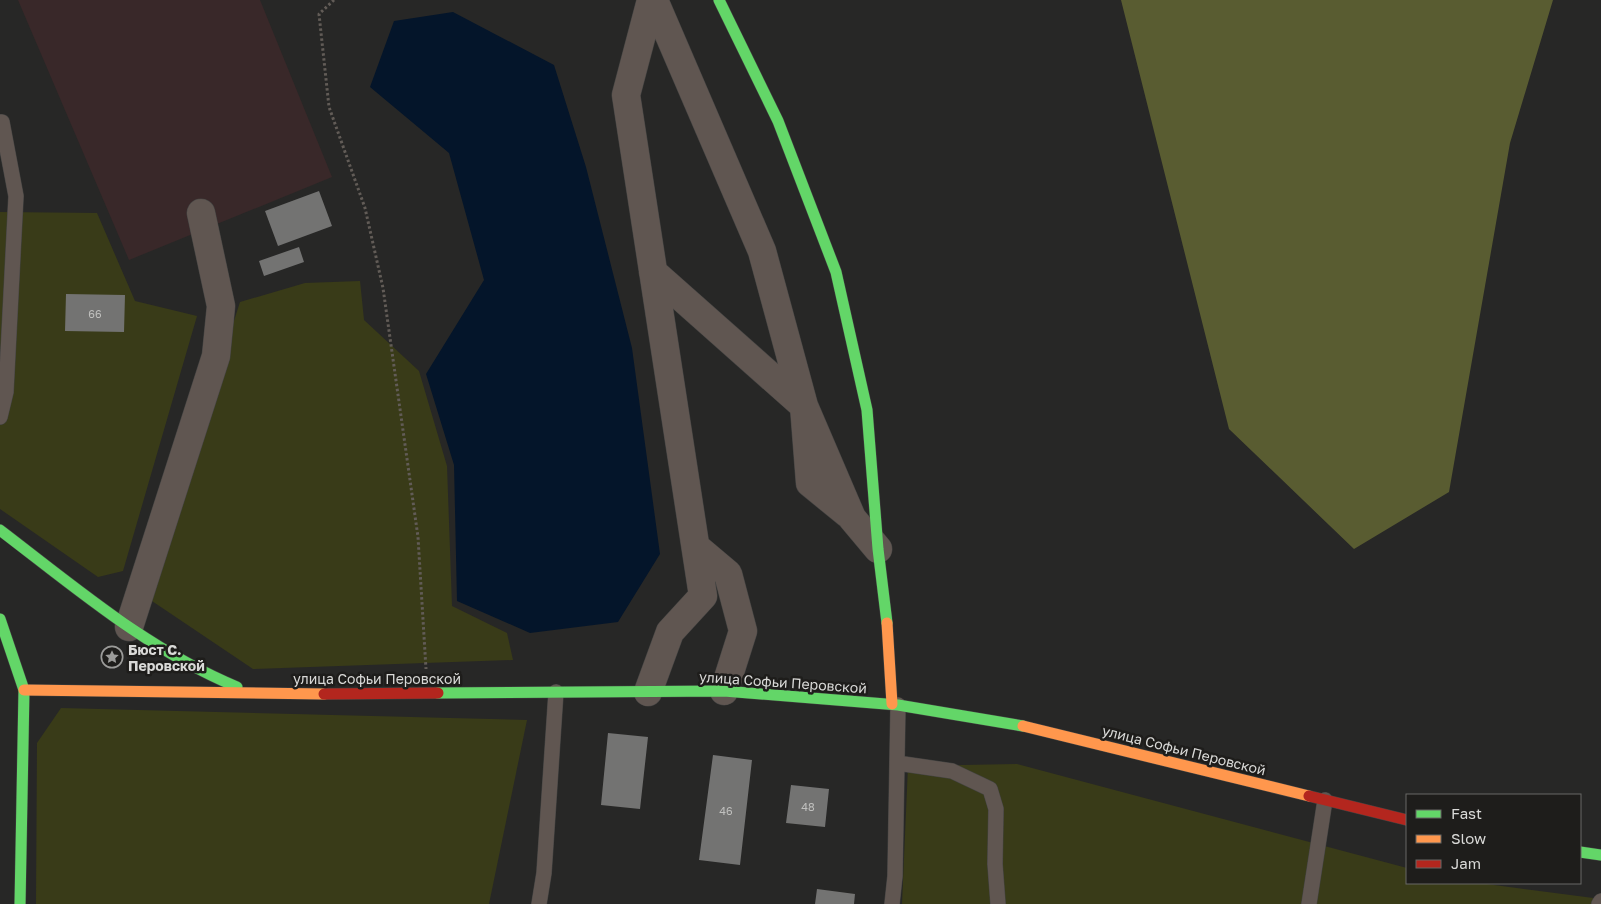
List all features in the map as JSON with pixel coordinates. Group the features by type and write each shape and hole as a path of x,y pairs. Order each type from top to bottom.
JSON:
{"street":[{"path":"648,692 670,632 703,596 626,95 652,0"},
{"path":"652,0 762,251 804,406 810,484 852,518 878,549"},
{"path":"719,0 778,121 836,272 867,410 878,549 895,704"},
{"path":"129,627 216,356 221,306 201,213"},
{"path":"653,272 804,406"},
{"path":"0,530 129,627 175,658 209,677 257,695"},
{"path":"696,547 728,574 743,631 724,690"},
{"path":"0,619 24,690 20,904"},
{"name":"улица Софьи Перовской","path":"24,690 257,695 724,690 895,704 1031,727 1406,820"},
{"path":"1581,852 1601,855"}],"lane":[{"path":"0,122 2,122 16,196 6,392 0,417"},
{"path":"539,904 544,874 556,692"},
{"path":"892,904 895,876 897,763 895,704"},
{"path":"897,763 952,771 990,789 996,809 995,864 998,904"},
{"path":"1309,904 1325,800"}],"path":[{"path":"334,0 319,14 329,107 365,208 383,288 418,538 427,693"}],"shaded area":[{"path":"18,0 260,0 332,177 129,260"}],"green space":[{"path":"1121,0 1553,0 1510,143 1449,492 1354,549 1229,429"},
{"path":"0,212 97,213 135,301 197,316 123,571 98,577 0,509"},
{"path":"360,281 364,320 419,371 447,466 452,606 507,633 513,660 253,669 146,597 240,302 305,283"},
{"path":"61,708 527,720 489,904 36,904 37,743"},
{"path":"1017,764 1406,868 1406,884 1487,884 1601,899 1601,904 902,904 908,766"}],"water":[{"path":"453,12 554,65 586,167 632,348 660,554 618,622 530,633 457,601 454,465 426,374 484,280 449,153 370,87 394,21"}],"building":[{"path":"319,191 332,226 278,246 265,211"},
{"path":"299,247 304,262 264,276 259,261"},
{"path":"66,294 125,295 124,332 65,331"},
{"path":"608,733 648,737 640,809 601,805"},
{"path":"713,755 752,760 740,865 699,860"},
{"path":"791,785 829,789 825,827 786,823"},
{"path":"817,889 855,894 854,904 815,904"}],"traffic: fast":[{"path":"719,0 778,121 836,272 867,410 878,549 887,623"},
{"path":"0,530 85,595 143,636 204,672 237,687"},
{"path":"0,619 24,690 20,904"},
{"path":"438,693 724,691 898,705 1023,726"},
{"path":"1581,852 1601,855"}],"traffic: slow":[{"path":"887,623 892,704"},
{"path":"24,690 324,694"},
{"path":"1023,726 1309,796"}],"traffic: jam":[{"path":"324,694 438,693"},
{"path":"1309,796 1406,820"}],"place":[{"name":"Бюст С. Перовской","path":"112,657"}]}
